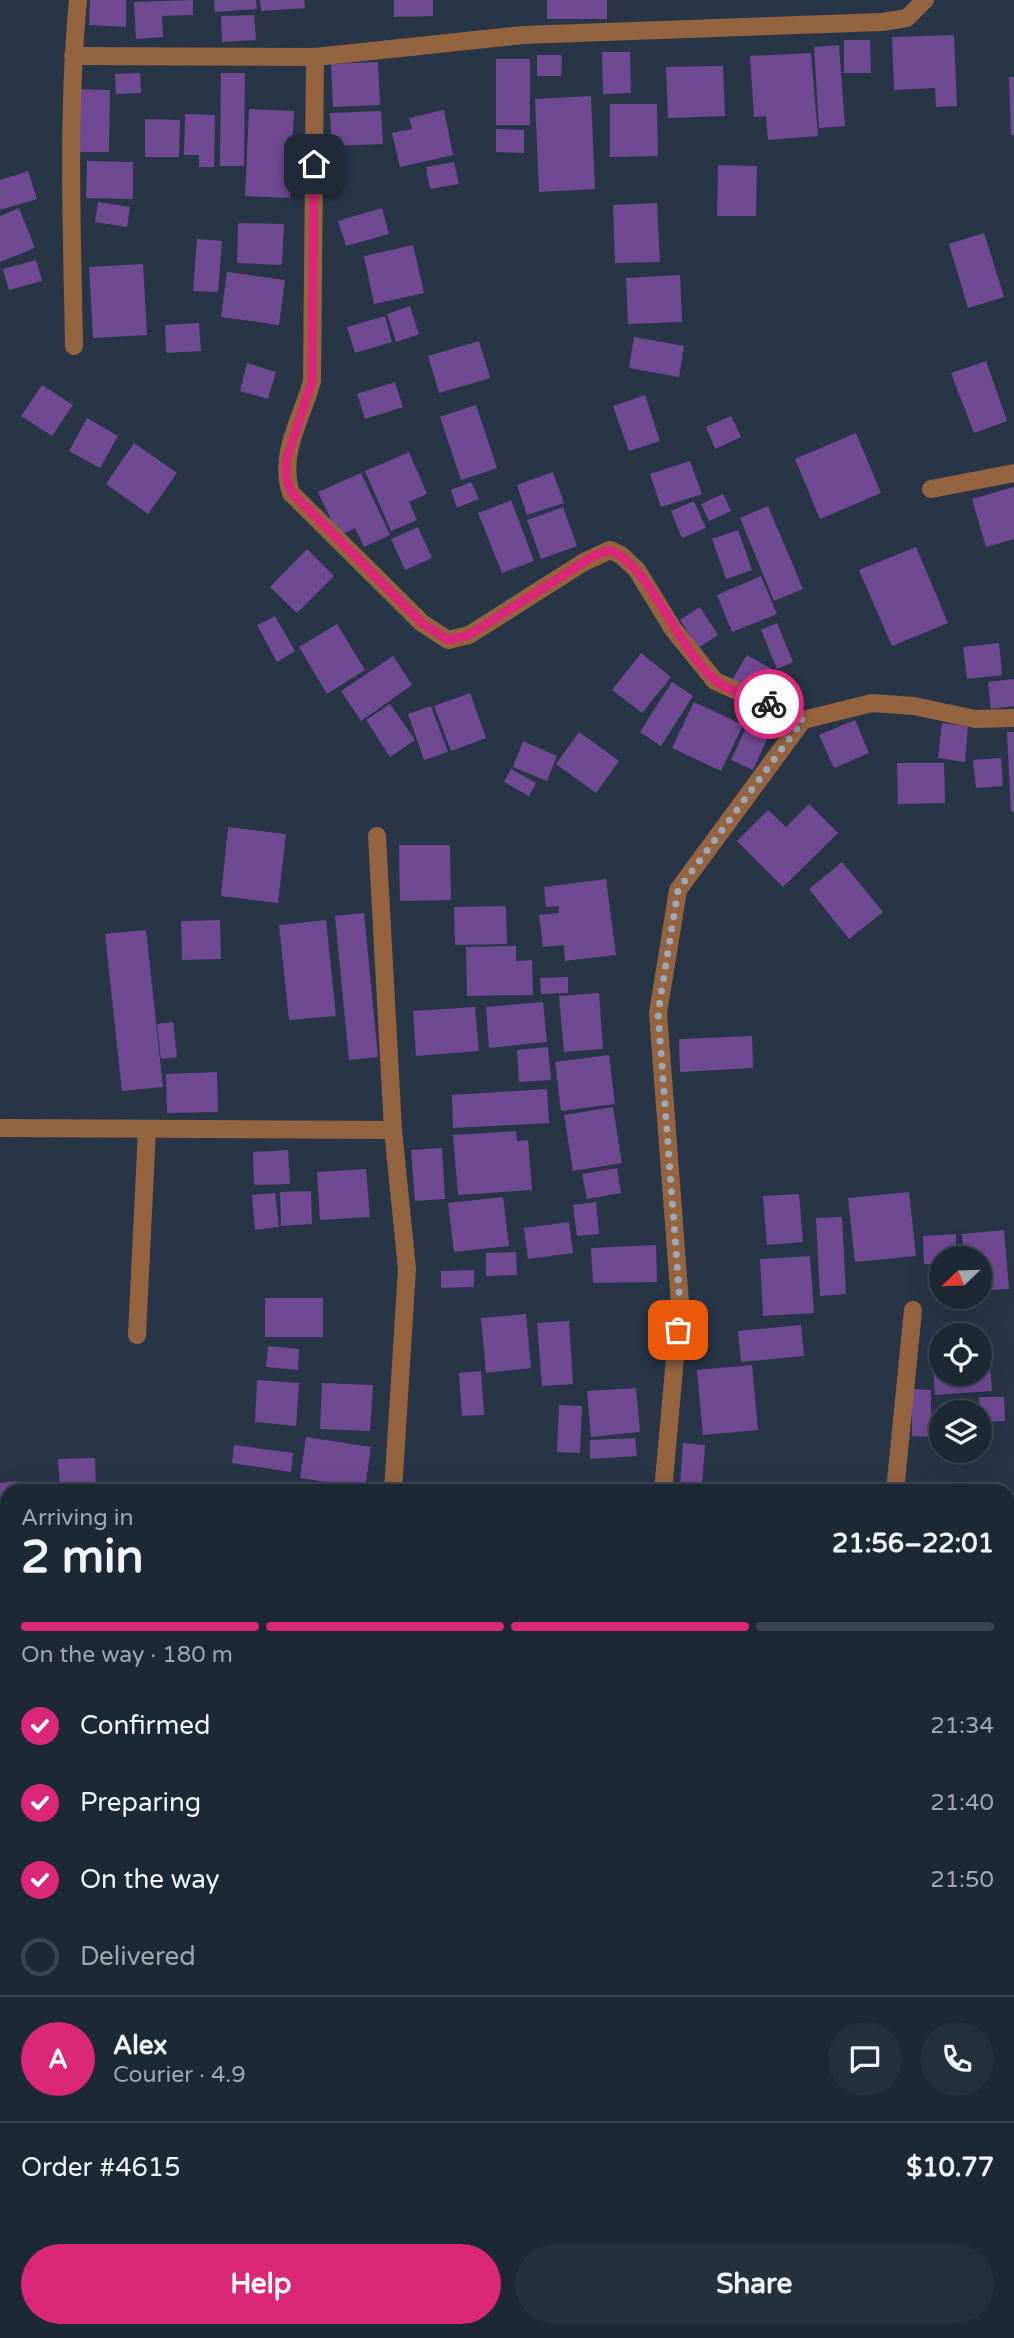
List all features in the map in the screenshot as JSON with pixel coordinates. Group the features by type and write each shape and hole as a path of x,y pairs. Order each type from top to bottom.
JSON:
{"street":[{"path":"74,346 71,192 73,56 78,0"},
{"path":"73,56 315,57 523,34 882,22 907,18 925,0"},
{"path":"315,57 312,381 286,461 286,478 292,493 422,623 448,640 469,635 595,555 610,550 621,555 637,570 673,629 715,681 803,720 872,703 914,706 975,719 1014,719"},
{"path":"931,489 1014,473"},
{"path":"664,1484 680,1303 658,1013 678,890 803,720"},
{"path":"377,836 393,1130 407,1269 393,1484"},
{"path":"0,1128 393,1130"},
{"path":"137,1335 147,1130"},
{"path":"896,1484 913,1310"}],"building":[{"path":"90,0 126,0 126,27 89,25"},
{"path":"193,0 193,15 162,16 163,37 136,39 134,2"},
{"path":"214,0 256,0 257,9 215,12"},
{"path":"260,0 304,0 305,8 261,11"},
{"path":"394,0 433,0 433,16 394,17"},
{"path":"547,0 607,0 607,19 547,19"},
{"path":"254,15 256,40 222,42 221,16"},
{"path":"954,35 957,106 936,107 935,88 894,90 892,37"},
{"path":"844,40 870,40 871,73 844,73"},
{"path":"839,45 845,126 819,128 814,47"},
{"path":"602,52 630,52 631,93 603,94"},
{"path":"811,53 818,136 768,140 766,116 754,117 750,56"},
{"path":"537,55 562,55 561,76 537,76"},
{"path":"496,59 530,59 530,125 496,125"},
{"path":"378,62 380,105 333,107 331,64"},
{"path":"723,66 725,116 668,118 666,67"},
{"path":"140,73 141,93 116,94 115,74"},
{"path":"221,73 245,73 244,166 220,166"},
{"path":"1009,77 1014,77 1014,135 1011,135"},
{"path":"75,89 110,90 109,152 74,152"},
{"path":"591,96 595,189 539,192 535,99"},
{"path":"610,104 657,104 658,156 610,157"},
{"path":"249,109 294,111 290,198 245,196"},
{"path":"444,110 453,155 400,167 392,133 412,129 409,118"},
{"path":"381,111 383,144 332,146 330,113"},
{"path":"185,114 215,115 214,167 199,167 199,155 184,155"},
{"path":"145,119 180,120 179,157 145,157"},
{"path":"496,129 524,130 524,153 496,152"},
{"path":"87,161 133,162 133,199 86,198"},
{"path":"454,162 459,184 430,189 426,167"},
{"path":"718,165 757,166 756,216 717,216"},
{"path":"28,171 37,199 0,210 0,180"},
{"path":"98,202 130,207 127,227 95,222"},
{"path":"657,203 660,262 615,263 613,205"},
{"path":"19,208 35,248 0,262 0,216"},
{"path":"382,208 389,234 346,246 338,221"},
{"path":"238,223 284,224 282,265 237,263"},
{"path":"984,233 1004,297 968,308 949,244"},
{"path":"197,239 222,241 218,292 193,291"},
{"path":"413,245 424,293 374,304 364,256"},
{"path":"36,260 42,281 9,290 3,269"},
{"path":"143,264 147,335 93,338 89,267"},
{"path":"227,272 285,280 279,325 221,317"},
{"path":"680,275 682,322 628,324 626,278"},
{"path":"410,306 419,334 396,342 387,314"},
{"path":"385,316 392,342 355,353 347,327"},
{"path":"199,323 201,351 166,353 165,325"},
{"path":"634,337 684,346 679,377 629,368"},
{"path":"479,341 490,378 439,393 428,356"},
{"path":"986,361 1007,421 974,433 951,373"},
{"path":"247,363 276,372 268,399 240,391"},
{"path":"395,382 403,407 365,419 357,394"},
{"path":"42,385 73,405 52,436 21,416"},
{"path":"645,395 660,441 629,451 613,406"},
{"path":"476,405 497,468 461,480 440,417"},
{"path":"731,416 741,437 715,449 706,427"},
{"path":"87,418 118,436 100,468 69,451"},
{"path":"856,433 881,493 820,519 795,459"},
{"path":"134,443 177,473 148,514 106,484"},
{"path":"409,452 427,494 409,502 417,520 391,531 365,471"},
{"path":"690,461 702,494 661,507 650,474"},
{"path":"553,472 564,503 527,515 517,485"},
{"path":"361,473 390,535 364,547 355,528 339,536 318,492"},
{"path":"471,482 479,499 457,508 451,490"},
{"path":"1014,487 1014,539 986,547 972,499"},
{"path":"723,494 731,511 709,521 701,504"},
{"path":"511,500 534,561 502,573 478,513"},
{"path":"694,501 706,528 682,538 671,511"},
{"path":"768,506 803,589 774,601 740,518"},
{"path":"563,507 577,546 541,559 527,520"},
{"path":"418,527 432,558 405,570 391,539"},
{"path":"738,530 752,570 726,579 712,539"},
{"path":"916,547 948,623 892,646 859,570"},
{"path":"307,549 334,576 297,613 270,587"},
{"path":"761,576 777,614 732,632 717,595"},
{"path":"700,607 718,635 698,648 680,620"},
{"path":"275,616 295,651 277,662 257,625"},
{"path":"777,623 793,662 777,669 761,630"},
{"path":"337,624 365,670 327,694 299,647"},
{"path":"999,643 1002,675 967,679 963,647"},
{"path":"641,653 671,677 642,713 612,690"},
{"path":"747,655 775,671 760,696 732,680"},
{"path":"393,656 412,685 361,721 341,691"},
{"path":"1014,679 1014,706 991,709 988,682"},
{"path":"672,682 693,696 661,746 640,732"},
{"path":"470,693 486,738 451,751 434,706"},
{"path":"694,702 743,725 721,771 672,748"},
{"path":"390,704 415,740 390,757 366,720"},
{"path":"431,706 448,752 424,760 408,714"},
{"path":"753,712 775,722 753,770 731,760"},
{"path":"855,720 869,753 834,768 819,735"},
{"path":"942,723 968,726 965,762 938,758"},
{"path":"579,732 619,761 596,793 556,764"},
{"path":"1007,732 1014,732 1014,811 1011,812"},
{"path":"523,741 557,756 547,781 513,767"},
{"path":"1001,758 1003,786 976,788 973,760"},
{"path":"897,763 944,763 945,803 898,804"},
{"path":"511,769 536,783 529,796 504,782"},
{"path":"809,804 838,833 783,887 737,841 768,810 786,827"},
{"path":"228,827 286,834 278,903 221,896"},
{"path":"399,845 450,845 451,900 400,901"},
{"path":"842,862 883,912 849,939 809,889"},
{"path":"606,879 616,955 565,961 564,945 543,947 539,915 559,913 559,906 546,907 544,887"},
{"path":"506,906 507,944 455,945 454,907"},
{"path":"364,913 378,1057 349,1060 335,916"},
{"path":"220,920 221,959 182,960 181,921"},
{"path":"326,920 336,1016 289,1020 279,925"},
{"path":"146,930 163,1087 122,1091 105,934"},
{"path":"516,946 516,961 532,960 533,995 467,996 466,947"},
{"path":"568,977 568,993 541,994 540,978"},
{"path":"599,993 603,1049 564,1052 559,996"},
{"path":"543,1002 547,1042 489,1048 486,1007"},
{"path":"475,1007 479,1051 416,1056 413,1011"},
{"path":"173,1022 177,1057 161,1059 157,1024"},
{"path":"752,1036 753,1068 680,1072 679,1039"},
{"path":"548,1047 551,1080 519,1082 517,1050"},
{"path":"609,1055 615,1104 561,1111 555,1062"},
{"path":"217,1072 218,1112 167,1113 166,1074"},
{"path":"547,1089 549,1123 453,1128 452,1095"},
{"path":"613,1107 622,1163 573,1171 564,1115"},
{"path":"516,1131 517,1141 528,1140 532,1190 458,1195 453,1135"},
{"path":"442,1148 445,1199 415,1201 411,1150"},
{"path":"288,1150 290,1184 254,1185 253,1152"},
{"path":"617,1168 621,1193 587,1199 582,1174"},
{"path":"366,1169 370,1217 320,1220 317,1172"},
{"path":"311,1191 312,1224 281,1226 280,1192"},
{"path":"909,1192 916,1256 855,1262 848,1198"},
{"path":"275,1193 279,1227 255,1230 252,1195"},
{"path":"799,1194 803,1242 767,1245 763,1196"},
{"path":"503,1197 509,1246 454,1252 448,1203"},
{"path":"596,1202 599,1234 577,1236 573,1205"},
{"path":"842,1217 846,1294 820,1296 816,1218"},
{"path":"569,1222 573,1253 528,1259 524,1228"},
{"path":"1004,1230 1009,1289 992,1290 992,1246 963,1246 962,1234"},
{"path":"956,1234 956,1246 929,1246 929,1264 924,1264 923,1236"},
{"path":"656,1245 657,1282 593,1283 591,1248"},
{"path":"516,1252 517,1275 486,1276 486,1253"},
{"path":"810,1256 814,1313 763,1316 760,1259"},
{"path":"474,1270 474,1287 441,1288 441,1271"},
{"path":"265,1298 323,1298 323,1337 265,1337"},
{"path":"526,1314 531,1368 486,1373 481,1318"},
{"path":"569,1321 573,1384 542,1386 537,1323"},
{"path":"801,1325 804,1356 741,1362 738,1331"},
{"path":"268,1346 299,1349 298,1370 266,1367"},
{"path":"752,1365 758,1430 703,1435 697,1370"},
{"path":"481,1371 484,1415 462,1416 459,1373"},
{"path":"257,1380 299,1383 296,1426 255,1422"},
{"path":"322,1383 373,1385 370,1431 320,1429"},
{"path":"934,1386 992,1386 992,1391 935,1395"},
{"path":"636,1388 640,1432 591,1437 587,1391"},
{"path":"912,1389 931,1390 929,1437 912,1436"},
{"path":"979,1397 1004,1397 1005,1421 992,1422 992,1400 979,1400"},
{"path":"559,1405 582,1406 580,1453 557,1452"},
{"path":"306,1437 371,1447 366,1484 339,1484 300,1478"},
{"path":"635,1438 637,1456 590,1459 590,1440"},
{"path":"683,1443 705,1445 702,1484 680,1484"},
{"path":"234,1445 293,1453 291,1472 232,1463"},
{"path":"95,1458 96,1484 60,1484 58,1459"},
{"path":"18,1481 18,1484 0,1484"}],"way so far":[{"path":"678,1330 680,1303 658,1013 678,890 803,720 769,704"}],"route":[{"path":"314,164 312,381 305,410 291,438 286,461 286,478 292,493 422,623 448,640 469,635 595,555 610,550 621,555 637,570 673,629 715,681 769,704"}]}
